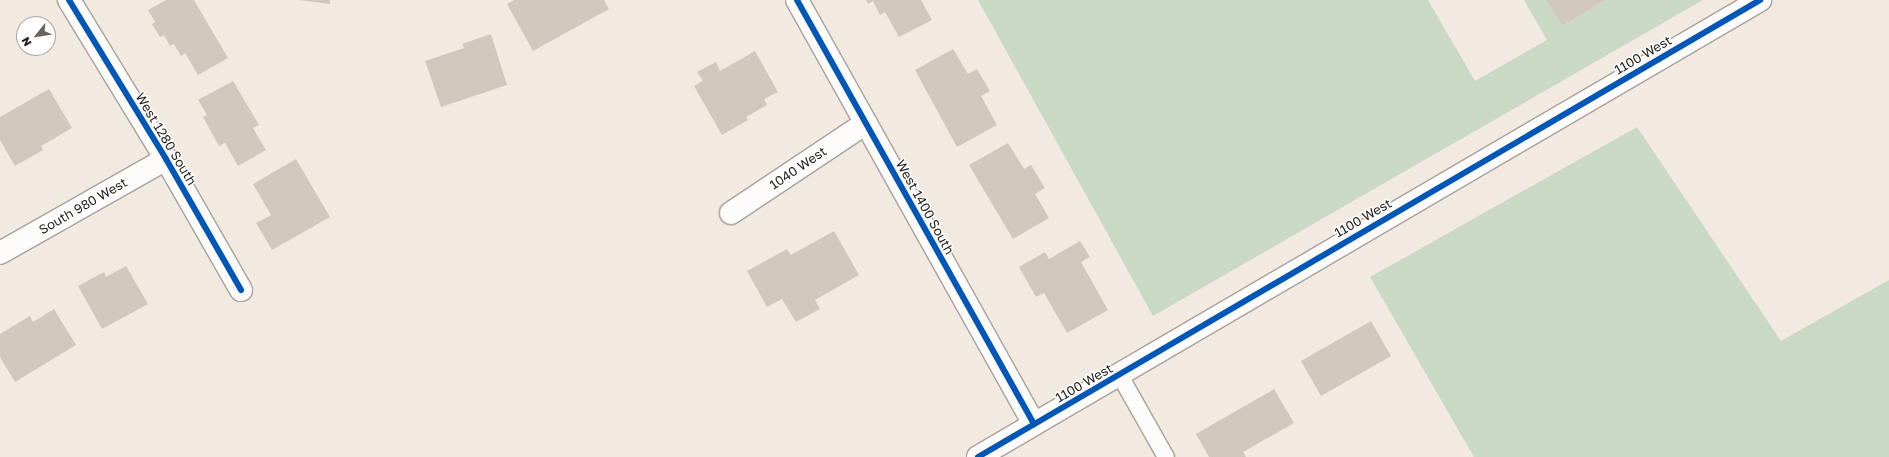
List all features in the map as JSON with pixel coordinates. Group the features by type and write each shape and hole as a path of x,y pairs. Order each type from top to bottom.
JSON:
{"street":[{"name":"West 1280 South","path":"69,0 166,159 241,290"},
{"name":"West 1400 South","path":"797,0 1034,424"},
{"name":"1100 West","path":"978,457 1760,0"},
{"name":"1040 West","path":"731,213 866,123"},
{"name":"South 980 West","path":"0,253 166,159"}],"lane":[{"path":"1120,374 1166,457"}],"green space":[{"path":"978,0 1428,0 1475,81 1547,40 1524,0 1546,0 1562,26 1606,0 1703,0 1153,316"},
{"path":"1637,127 1781,341 1889,280 1889,457 1474,457 1370,277"}],"building":[{"path":"166,0 194,0 228,58 198,75 185,53 181,56 174,44 170,46 164,35 160,37 152,24 155,22 148,10"},
{"path":"299,0 330,0 330,4"},
{"path":"514,0 604,0 609,9 533,51 507,4"},
{"path":"866,0 921,0 932,20 899,37 885,12 880,15 873,1 868,4"},
{"path":"1546,0 1606,0 1562,26"},
{"path":"491,34 507,85 441,107 425,61 464,48 462,44"},
{"path":"953,49 968,74 977,69 990,91 981,96 997,125 957,147 915,70"},
{"path":"755,51 778,92 764,99 767,105 746,117 748,120 722,135 694,86 703,81 697,72 716,62 720,71"},
{"path":"233,81 259,125 253,128 266,150 238,166 225,143 219,146 203,117 207,115 198,100"},
{"path":"49,89 72,128 41,146 43,150 15,166 0,140 0,117"},
{"path":"1008,143 1024,169 1031,165 1045,188 1035,194 1049,218 1013,239 969,165"},
{"path":"296,159 330,217 272,250 256,223 271,215 253,184"},
{"path":"834,231 859,275 815,300 820,309 796,322 782,299 767,307 747,271 787,249 791,255"},
{"path":"1080,241 1090,257 1081,262 1108,310 1067,333 1044,293 1036,297 1019,267 1045,252 1049,259"},
{"path":"126,266 148,304 102,329 78,286 104,272 106,277"},
{"path":"54,309 76,345 15,382 0,357 0,334 30,316 33,322"},
{"path":"1371,321 1391,356 1321,396 1301,361"},
{"path":"1274,389 1294,423 1243,452 1246,457 1209,457 1196,434"}],"cycle path":[{"path":"69,0 166,159 241,290"},
{"path":"797,0 1034,424"},
{"path":"978,457 1760,0"}]}
